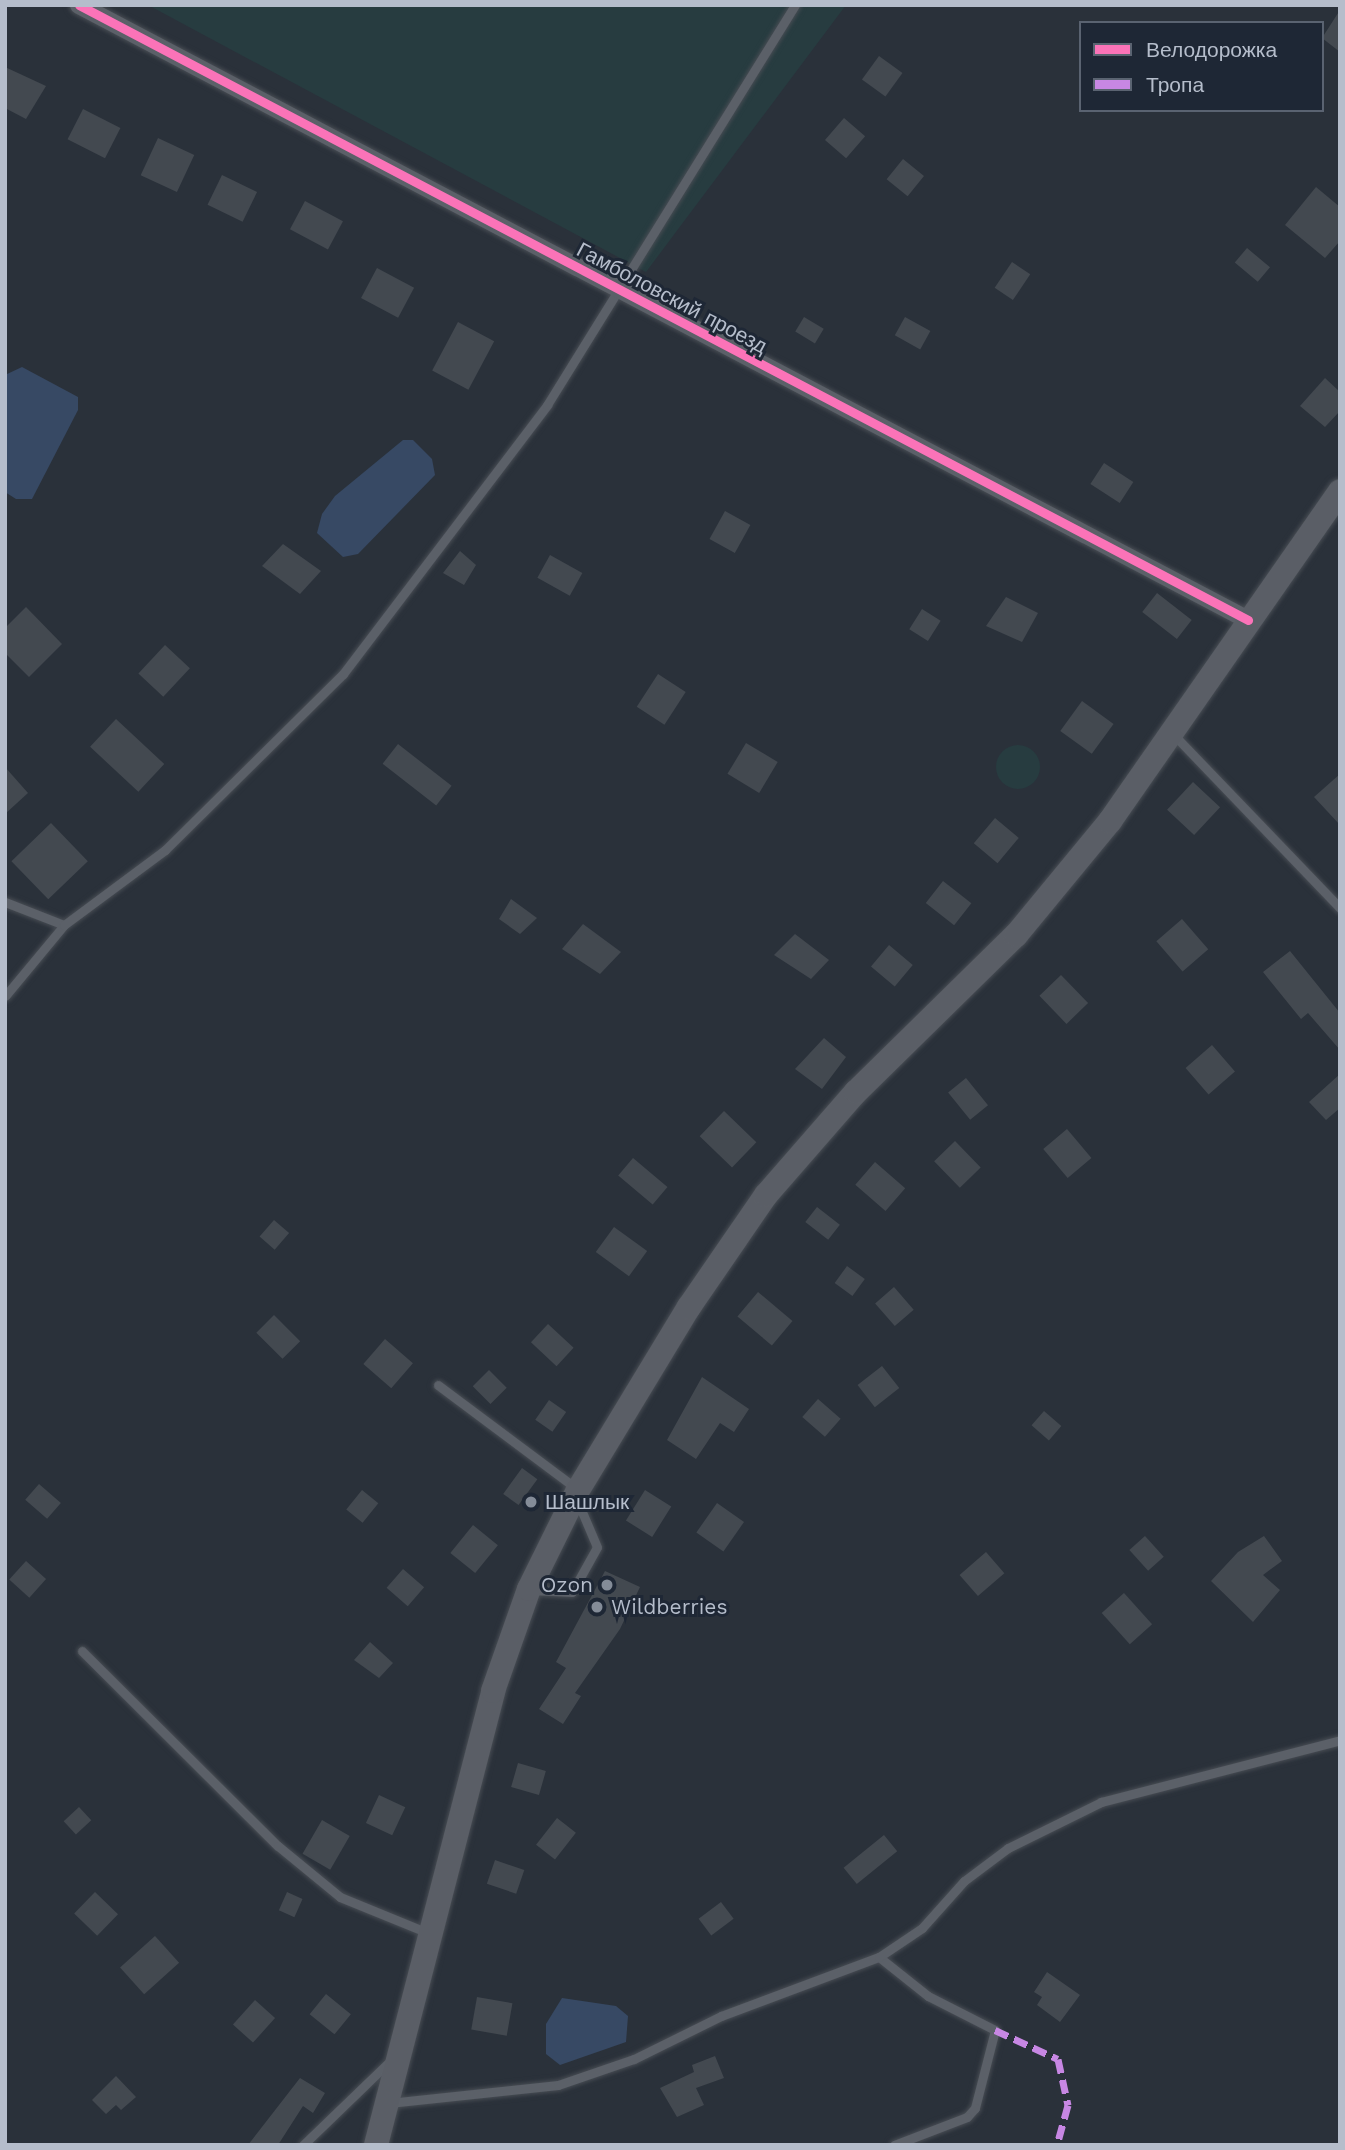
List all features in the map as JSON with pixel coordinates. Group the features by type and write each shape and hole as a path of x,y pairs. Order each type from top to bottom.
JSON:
{"main road":[{"path":"376,2145 396,2056 493,1691 529,1589 576,1492 689,1307 765,1195 856,1092 1016,935 1172,734 1248,620 1340,491"}],"street":[{"name":"Гамболовский проезд","path":"79,5 1248,620"}],"lane":[{"path":"5,996 64,925 165,850 343,674 547,405 616,288 795,5"},
{"path":"1172,734 1340,908"},
{"path":"5,902 64,925"},
{"path":"438,1385 576,1492 597,1547 572,1592 529,1589"},
{"path":"82,1650 278,1846 340,1897 428,1934"},
{"path":"384,2104 558,2085 879,1957 922,1928 964,1881 1008,1848 1101,1802 1340,1740"},
{"path":"879,1957 928,1996 995,2030 975,2108 967,2117 894,2145"},
{"path":"303,2145 396,2056"}],"green space":[{"path":"148,5 846,5 646,272"},
{"path":"1018,745 1033,752 1040,767 1033,782 1018,789 1003,782 996,767 1003,752"}],"water":[{"path":"22,367 78,397 78,410 32,499 16,499 5,492 5,375"},
{"path":"403,440 413,440 432,459 435,475 358,554 343,557 317,533 322,514 335,496"},
{"path":"562,1998 616,2006 628,2016 626,2042 560,2065 546,2054 546,2024"}],"building":[{"path":"1340,10 1340,52 1324,40 1324,35"},
{"path":"879,56 902,73 885,97 862,79"},
{"path":"5,67 46,86 26,119 5,108"},
{"path":"83,109 120,128 105,158 68,139"},
{"path":"844,118 865,136 846,158 825,140"},
{"path":"158,138 194,155 177,192 141,175"},
{"path":"903,159 924,176 908,196 887,179"},
{"path":"222,175 257,192 243,222 208,205"},
{"path":"1316,187 1340,207 1340,241 1325,258 1285,225"},
{"path":"305,201 343,221 328,249 290,229"},
{"path":"1247,248 1270,267 1258,282 1235,263"},
{"path":"1012,262 1030,274 1013,300 995,288"},
{"path":"377,268 414,288 398,318 361,298"},
{"path":"804,317 824,329 815,343 795,332"},
{"path":"905,317 930,331 920,349 895,335"},
{"path":"458,322 494,341 468,390 432,371"},
{"path":"1325,378 1340,392 1340,411 1325,427 1300,406"},
{"path":"1104,463 1133,482 1120,503 1090,484"},
{"path":"725,511 750,525 735,553 709,539"},
{"path":"283,544 321,571 300,594 262,566"},
{"path":"460,551 476,565 464,585 443,573"},
{"path":"550,555 582,573 570,596 537,578"},
{"path":"1157,593 1192,620 1177,639 1142,612"},
{"path":"1006,597 1038,613 1022,642 986,626"},
{"path":"26,607 62,644 29,677 5,653 5,628"},
{"path":"922,609 941,621 928,641 909,629"},
{"path":"165,645 190,668 163,697 138,674"},
{"path":"658,674 686,692 664,725 637,707"},
{"path":"1082,701 1114,724 1092,754 1060,731"},
{"path":"116,719 164,764 138,792 90,747"},
{"path":"746,743 778,762 759,793 727,774"},
{"path":"398,744 452,786 436,806 383,764"},
{"path":"5,767 28,793 5,814"},
{"path":"1340,774 1340,825 1314,797"},
{"path":"1193,782 1220,807 1194,835 1167,810"},
{"path":"995,818 1019,838 998,863 974,843"},
{"path":"51,823 88,861 48,899 11,861"},
{"path":"943,881 971,903 954,925 926,903"},
{"path":"511,899 537,918 520,934 499,919"},
{"path":"1182,919 1208,949 1183,971 1156,941"},
{"path":"583,924 621,952 600,974 562,949"},
{"path":"795,934 829,960 811,979 774,955"},
{"path":"889,945 913,965 895,986 871,966"},
{"path":"1290,951 1340,1013 1340,1050 1308,1013 1301,1019 1263,972"},
{"path":"1061,975 1088,1003 1067,1024 1039,996"},
{"path":"824,1038 846,1057 822,1089 795,1069"},
{"path":"1212,1045 1235,1071 1209,1094 1186,1068"},
{"path":"1340,1074 1340,1108 1326,1120 1309,1102"},
{"path":"966,1078 988,1105 970,1120 948,1092"},
{"path":"724,1111 756,1142 732,1167 700,1136"},
{"path":"1067,1129 1091,1158 1068,1178 1043,1149"},
{"path":"955,1141 981,1168 960,1188 934,1161"},
{"path":"633,1158 667,1187 653,1205 618,1176"},
{"path":"875,1162 905,1188 886,1211 855,1185"},
{"path":"817,1207 840,1225 828,1240 805,1222"},
{"path":"274,1220 289,1233 275,1250 260,1237"},
{"path":"614,1227 647,1251 629,1276 596,1252"},
{"path":"847,1266 865,1279 852,1296 835,1283"},
{"path":"894,1287 914,1310 895,1326 875,1303"},
{"path":"758,1292 792,1321 772,1345 737,1317"},
{"path":"274,1315 300,1341 282,1359 256,1333"},
{"path":"548,1324 574,1348 557,1366 531,1342"},
{"path":"385,1339 413,1363 391,1388 363,1364"},
{"path":"882,1366 899,1388 875,1407 858,1385"},
{"path":"489,1370 507,1388 490,1404 473,1386"},
{"path":"702,1377 749,1409 734,1432 720,1423 696,1459 667,1440"},
{"path":"818,1399 841,1419 825,1437 802,1417"},
{"path":"549,1400 566,1412 552,1432 535,1420"},
{"path":"1044,1411 1061,1426 1049,1440 1032,1425"},
{"path":"522,1468 537,1479 519,1505 503,1494"},
{"path":"39,1484 61,1503 47,1519 25,1500"},
{"path":"362,1490 378,1503 363,1523 346,1509"},
{"path":"645,1490 671,1506 652,1537 626,1521"},
{"path":"717,1503 744,1522 723,1551 696,1532"},
{"path":"473,1525 498,1545 475,1573 450,1553"},
{"path":"1145,1536 1164,1557 1148,1571 1129,1550"},
{"path":"1264,1536 1282,1561 1263,1575 1280,1590 1253,1622 1211,1581 1238,1552"},
{"path":"986,1552 1004,1573 978,1596 960,1575"},
{"path":"26,1561 46,1579 29,1598 9,1580"},
{"path":"403,1569 424,1587 408,1606 387,1588"},
{"path":"605,1571 640,1587 620,1629 575,1693 581,1696 563,1724 539,1709 566,1668 556,1662"},
{"path":"1124,1593 1152,1624 1130,1644 1102,1613"},
{"path":"370,1642 393,1663 379,1678 354,1660"},
{"path":"518,1763 546,1771 539,1795 511,1787"},
{"path":"379,1795 405,1807 392,1835 366,1823"},
{"path":"79,1807 91,1820 76,1834 64,1821"},
{"path":"557,1818 576,1833 555,1860 536,1845"},
{"path":"322,1820 350,1836 330,1870 302,1854"},
{"path":"884,1835 897,1851 857,1884 844,1868"},
{"path":"495,1860 524,1870 516,1894 487,1884"},
{"path":"95,1892 118,1914 97,1936 74,1914"},
{"path":"287,1892 303,1899 294,1917 279,1910"},
{"path":"721,1902 734,1919 711,1936 699,1919"},
{"path":"155,1936 179,1963 144,1994 120,1967"},
{"path":"1047,1972 1080,1995 1060,2022 1037,2005 1042,1997 1034,1992"},
{"path":"326,1994 351,2014 335,2034 310,2014"},
{"path":"477,1997 512,2003 507,2036 471,2029"},
{"path":"255,2000 275,2018 253,2043 233,2025"},
{"path":"715,2056 724,2078 696,2088 704,2105 677,2117 660,2088 694,2072 692,2065"},
{"path":"116,2076 136,2097 121,2110 116,2105 106,2114 92,2100"},
{"path":"300,2078 325,2093 313,2113 303,2106 278,2145 248,2145"}],"marked path":[{"path":"995,2030 1058,2059 1068,2105 1057,2145"}],"cycle path":[{"path":"79,5 1248,620"}],"place":[{"name":"Шашлык","path":"531,1502"},
{"name":"Ozon","path":"607,1585"},
{"name":"Wildberries","path":"597,1607"}]}
